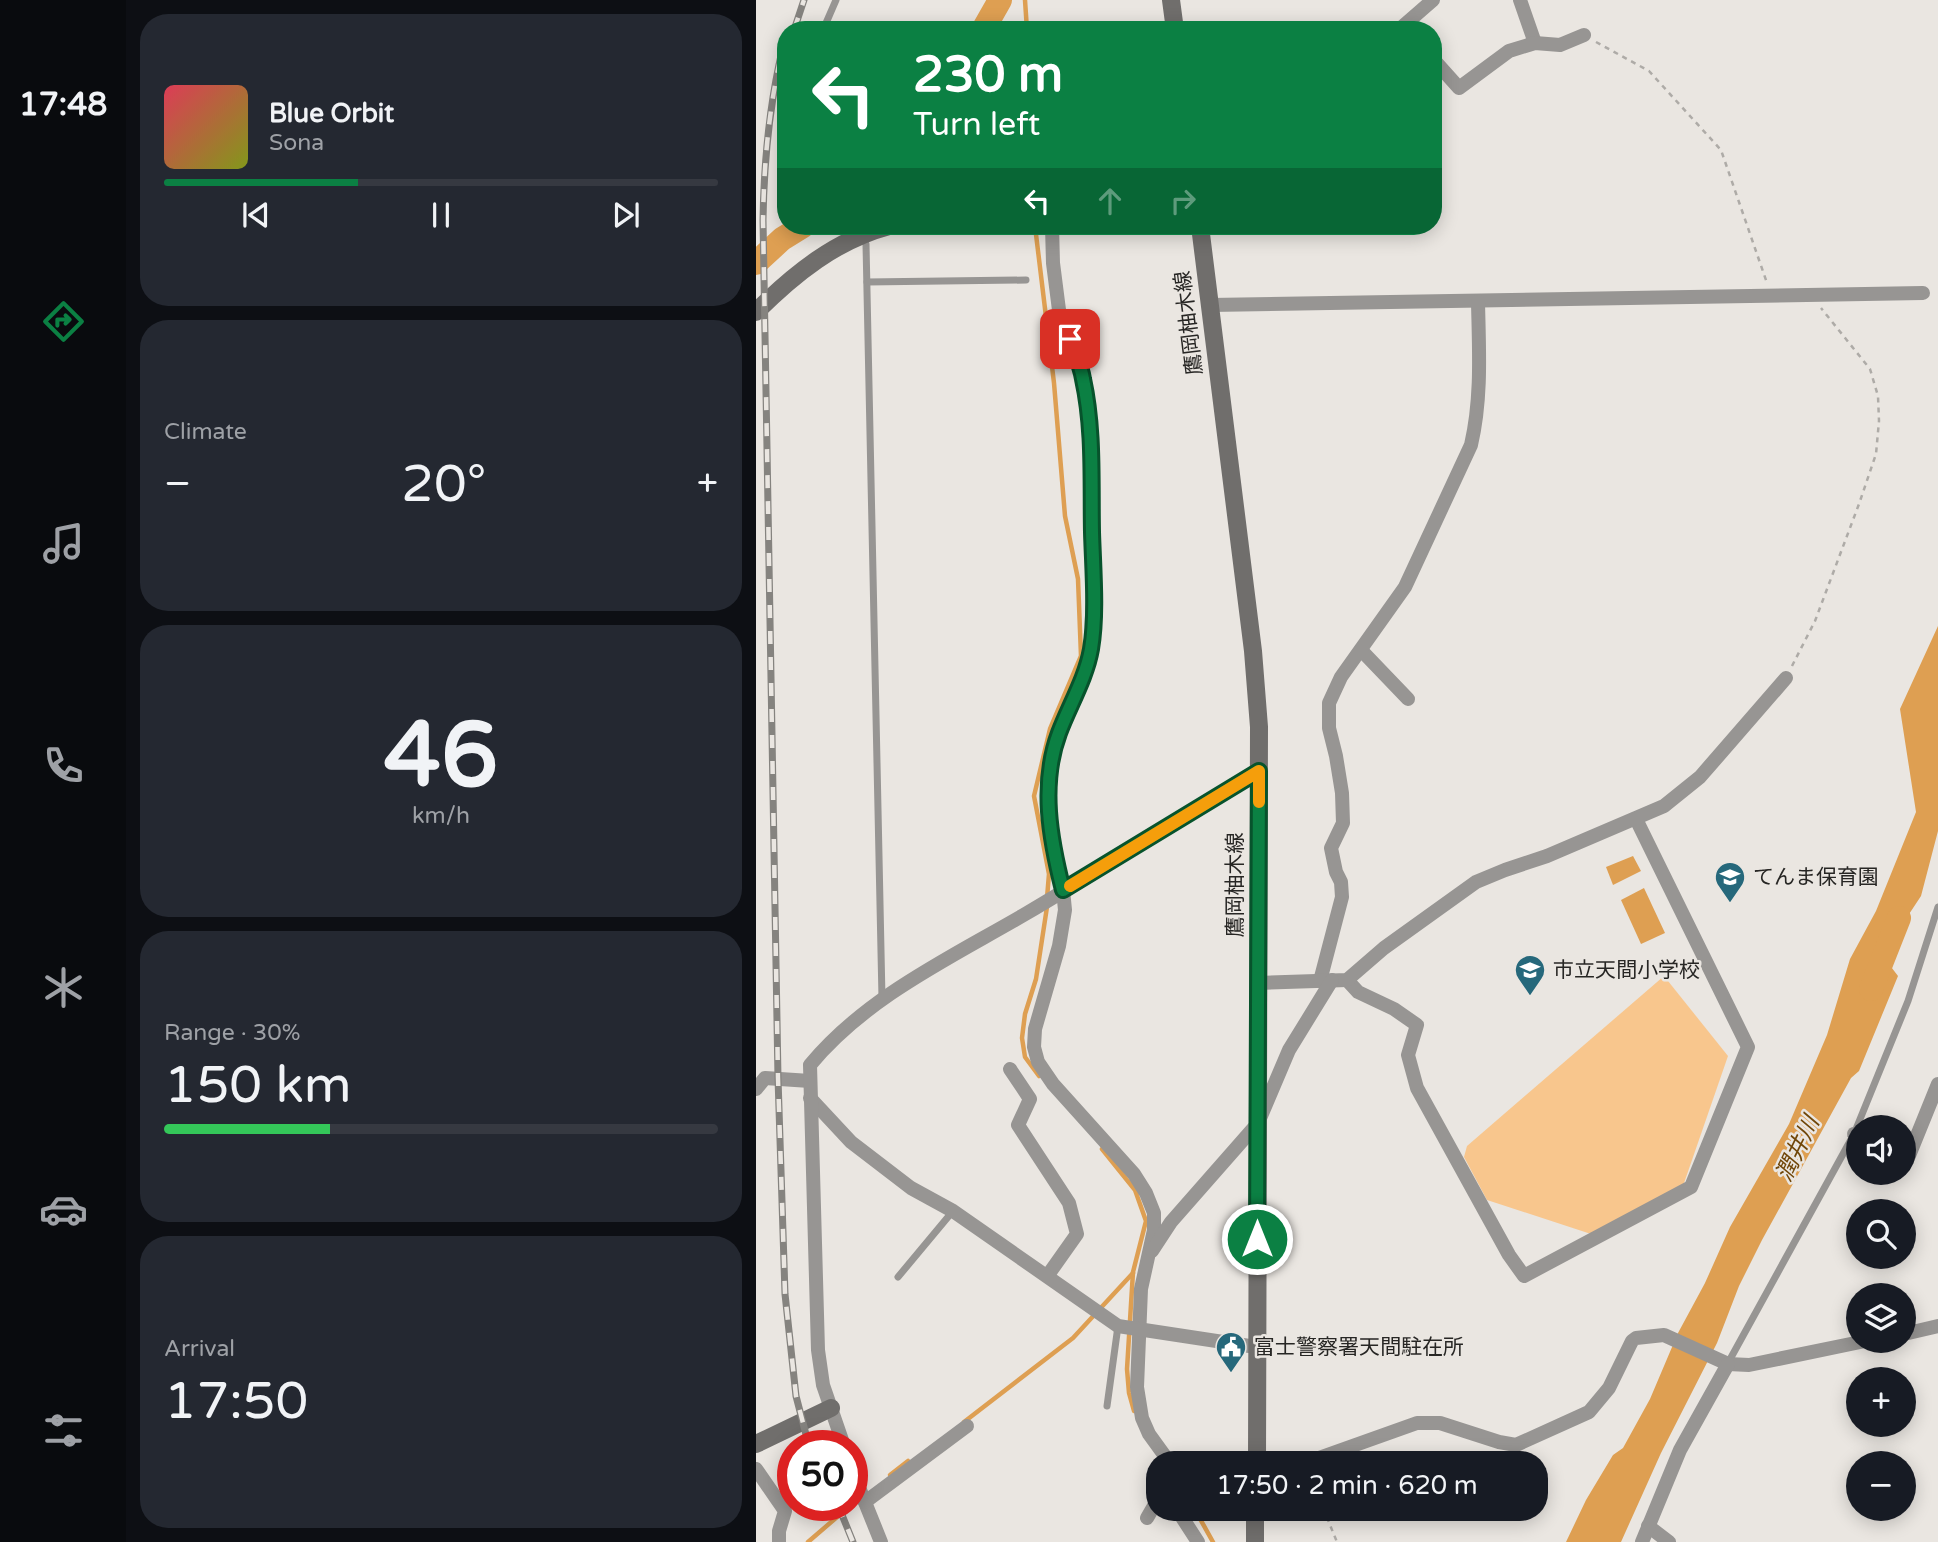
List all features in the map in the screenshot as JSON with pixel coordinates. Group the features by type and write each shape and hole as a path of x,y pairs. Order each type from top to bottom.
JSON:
{"main road":[{"path":"1171,0 1174,21"},
{"path":"756,312 807,265 854,235"},
{"name":"鷹岡柚木線","path":"1201,235 1254,662 1259,771 1257,1451"},
{"path":"756,1444 831,1408"},
{"path":"1255,1521 1255,1542"}],"street":[{"path":"1410,21 1433,0"},
{"path":"1520,0 1535,43"},
{"path":"1442,69 1459,88 1509,51 1535,43 1560,45 1584,36"},
{"path":"1052,235 1052,264 1059,310 1083,376 1089,412 1093,581 1091,648 1051,762 1048,792 1050,824 1065,910 1059,946 1035,1029 1034,1047 1038,1062 1053,1084 1116,1152 1146,1193 1154,1213 1154,1230 1141,1289 1137,1387 1142,1418 1161,1451"},
{"path":"1210,305 1923,293"},
{"path":"1333,980 1342,897 1341,882 1331,848 1343,823 1342,793 1329,728 1329,703 1341,677 1405,587 1471,445 1477,421 1480,388 1478,302"},
{"path":"1361,650 1408,699"},
{"path":"1148,1257 1171,1222 1258,1124 1289,1050 1333,980 1384,948 1476,882 1547,856 1664,806 1700,777 1786,678"},
{"path":"839,1430 823,1385 818,1350 810,1065 827,1045 882,999 1259,771"},
{"path":"1258,983 1333,980 1394,1009 1417,1025 1408,1055 1418,1088 1509,1255 1524,1276 1691,1187 1748,1047 1636,819"},
{"path":"1010,1069 1030,1099 1018,1125 1069,1203 1077,1234 1048,1275"},
{"path":"759,1080 810,1081"},
{"path":"1916,1138 1938,1084"},
{"path":"810,1098 852,1142 911,1188 953,1211 1118,1326 1256,1347"},
{"path":"1916,1331 1938,1326"},
{"path":"1338,1451 1417,1423 1440,1423 1516,1445 1589,1412 1609,1388 1632,1341 1664,1335 1728,1364 1749,1365 1846,1345"},
{"path":"1642,1542 1680,1450 1728,1364"},
{"path":"868,1500 967,1426"},
{"path":"756,1469 785,1511 779,1542"},
{"path":"868,1510 881,1542"},
{"path":"1184,1521 1198,1542"},
{"path":"1648,1526 1669,1542"}],"lane":[{"path":"827,21 836,0"},
{"path":"860,235 866,244 882,999"},
{"path":"867,282 1026,280"},
{"path":"1864,1115 1908,1001 1938,906"},
{"path":"1728,1364 1846,1153"},
{"path":"898,1277 953,1211"},
{"path":"1107,1406 1118,1326"}],"path":[{"path":"1584,36 1649,71 1721,150 1771,297"},
{"path":"1786,678 1815,621 1858,504 1875,454 1879,421 1878,396 1870,369 1811,296"},
{"path":"1328,1521 1337,1542"}],"shaded area":[{"path":"1664,976 1728,1056 1683,1186 1591,1234 1487,1200 1464,1157 1467,1146"}],"water":[{"path":"1938,626 1938,831 1921,896 1882,955 1898,976 1859,1071 1851,1078 1762,1240 1739,1286 1717,1343 1661,1453 1621,1542 1566,1542 1586,1500 1613,1455 1623,1448 1650,1399 1678,1333 1705,1283 1730,1227 1789,1124 1827,1035 1850,959 1876,911 1916,812 1900,709"},
{"path":"1633,856 1641,871 1613,885 1606,867"},
{"path":"1644,888 1665,933 1641,944 1621,900"}],"waterway":[{"path":"988,21 1000,0"},
{"path":"1025,0 1026,21"},
{"path":"756,263 788,235"},
{"path":"1036,235 1054,383 1065,516 1078,579 1081,656 1050,729 1034,796 1049,874 1047,898"},
{"path":"1039,1076 1025,1057 1022,1038 1025,1014 1036,979 1047,907"},
{"name":"潤井川","path":"1871,989 1899,918"},
{"path":"1102,1149 1135,1190 1146,1221 1133,1272 1127,1369 1134,1411"},
{"path":"964,1422 1073,1338 1133,1273"},
{"path":"890,1475 908,1461"},
{"path":"808,1542 832,1521"},
{"path":"1201,1521 1213,1542"}],"railway":[{"path":"797,21 804,0"},
{"path":"777,76 769,127 763,220 778,1078 785,1294 796,1396 805,1430"},
{"path":"844,1521 853,1542"}],"slow traffic":[{"path":"1070,886 1259,771 1259,802"}],"place":[{"name":"てんま保育園","path":"1730,904"},
{"name":"市立天間小学校","path":"1530,997"},
{"name":"富士警察署天間駐在所","path":"1231,1374"}],"route":[{"path":"1070,339 1083,376 1089,412 1093,581 1091,648 1051,762 1048,792 1056,860 1063,890 1259,771 1257,1239"}]}
